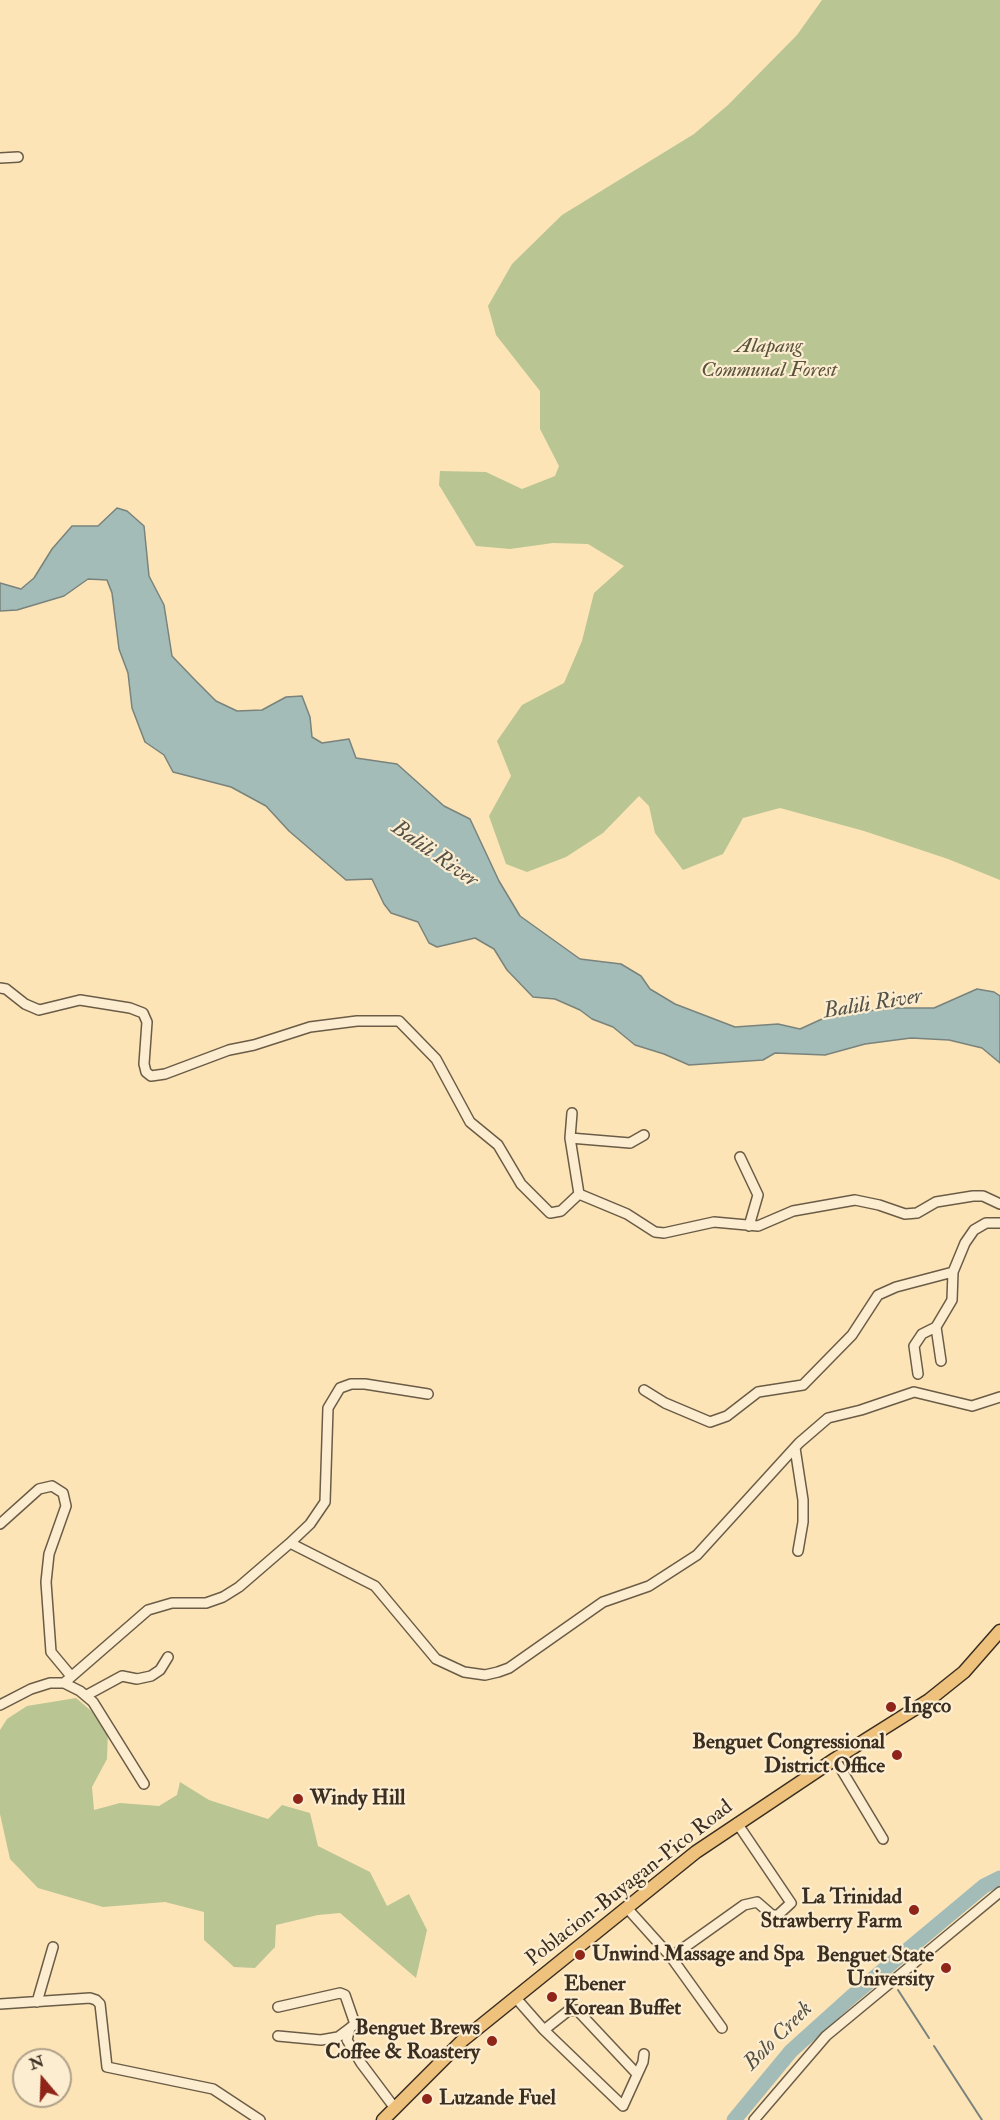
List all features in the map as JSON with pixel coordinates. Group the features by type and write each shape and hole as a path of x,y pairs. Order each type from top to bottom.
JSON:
{"main road":[{"name":"Poblacion-Buyagan-Pico Road","path":"383,2120 455,2047 627,1908 737,1823 929,1700 964,1672 1000,1631"}],"street":[{"path":"0,158 18,157"},
{"path":"0,988 6,989 32,1009 39,1010 81,1000 130,1008 143,1013 147,1022 144,1064 146,1072 151,1076 165,1074 230,1050 254,1045 310,1027 357,1021 399,1021 436,1059 470,1122 498,1145 521,1184 542,1209 555,1214 579,1194"},
{"path":"572,1113 570,1138 579,1194"},
{"path":"570,1138 630,1143 644,1135"},
{"path":"740,1157 758,1195 749,1226"},
{"path":"579,1194 627,1214 655,1232 674,1232 714,1222 749,1226 768,1223 794,1211 855,1200 905,1214 917,1213 936,1202 973,1196 983,1196 1000,1204"},
{"path":"918,1374 914,1346 922,1334 936,1327 952,1300 953,1272 965,1243 974,1230 986,1223 1000,1223"},
{"path":"644,1390 701,1420 719,1420 758,1392 771,1388 798,1386 808,1382 852,1335 878,1295 896,1287 953,1272"},
{"path":"936,1327 941,1361"},
{"path":"0,1705 31,1689 67,1680 148,1610 172,1603 206,1603 223,1597 239,1587 290,1543 310,1524 325,1502 328,1408 340,1388 351,1384 365,1384 428,1394"},
{"path":"290,1543 375,1586 391,1602 436,1659 464,1672 491,1674 509,1668 603,1602 649,1586 697,1555 795,1448 828,1418 861,1410 903,1395 921,1393 972,1406 1000,1397"},
{"path":"795,1448 803,1500 803,1522 798,1551"},
{"path":"0,1524 39,1489 52,1486 63,1493 66,1506 49,1554 46,1582 51,1652 67,1680 87,1695 144,1784"},
{"path":"87,1695 122,1676 137,1679 151,1676 160,1670 168,1657"},
{"path":"835,1759 884,1839"},
{"path":"671,1957 750,1903 763,1905 772,1915 778,1915 791,1904 737,1823"},
{"path":"754,2120 826,2036 1000,1892"},
{"path":"627,1908 671,1957 722,2028"},
{"path":"37,2002 53,1947"},
{"path":"278,2007 340,1993 345,1995 350,2005 355,2024 338,2037 321,2040 278,2036"},
{"path":"515,1997 544,2030 623,2106 644,2054"},
{"path":"0,2004 96,2000 100,2004 106,2067 213,2089 260,2120"},
{"path":"544,2030 568,2011 576,2010 637,2074"},
{"path":"350,2028 347,2040 394,2107"}],"green space":[{"name":"Alapang Communal Forest","path":"822,0 1000,0 1000,880 948,859 864,831 780,808 743,818 723,854 683,870 655,833 649,806 639,796 603,833 566,857 527,872 506,864 489,816 511,776 497,741 522,705 564,683 582,641 594,593 624,566 588,544 553,543 510,549 476,546 439,485 440,471 486,472 522,489 555,476 559,466 540,429 540,391 496,335 488,306 512,264 562,215 694,134 728,105 797,35"},
{"path":"76,1698 96,1715 108,1730 107,1759 92,1787 94,1810 120,1803 159,1806 177,1795 180,1782 209,1800 268,1819 282,1805 310,1813 318,1846 370,1872 387,1906 409,1894 427,1930 416,1978 340,1913 318,1915 276,1925 275,1947 255,1968 234,1967 204,1940 204,1912 165,1902 103,1907 38,1888 10,1859 0,1814 0,1730 7,1719 27,1706"}],"water":[{"name":"Balili River","path":"117,508 127,511 144,526 149,576 164,605 172,656 216,701 237,711 262,710 286,697 302,696 310,717 312,737 322,743 349,739 356,758 397,764 444,806 470,819 499,881 520,916 580,959 621,964 641,976 650,989 675,1004 735,1027 778,1024 800,1029 833,1014 898,1008 934,1008 977,989 994,992 1000,996 1000,1063 982,1048 949,1040 911,1038 865,1044 825,1055 775,1053 763,1060 689,1065 635,1045 613,1027 592,1019 580,1010 555,999 533,997 507,970 494,949 475,938 437,947 429,943 418,922 391,913 372,879 346,880 289,831 266,806 231,787 173,772 164,755 145,742 132,708 128,673 119,649 112,593 107,580 88,579 64,596 17,610 0,611 0,583 21,589 34,578 52,549 72,526 98,526"}],"waterway":[{"name":"Bolo Creek","path":"734,2120 791,2051 851,1997 984,1886 1000,1878"},
{"name":"Bolo Creek","path":"884,1969 889,1975"},
{"path":"898,1990 929,2038"},
{"path":"934,2046 982,2120"},
{"name":"Bolo Creek","path":"736,2120 739,2114"}],"place":[{"name":"Ingco","path":"891,1707"},
{"name":"Benguet Congressional District Office","path":"897,1755"},
{"name":"Windy Hill","path":"298,1799"},
{"name":"La Trinidad Strawberry Farm","path":"914,1910"},
{"name":"Unwind Massage and Spa","path":"580,1955"},
{"name":"Benguet State University","path":"946,1968"},
{"name":"Ebener Korean Buffet","path":"552,1997"},
{"name":"Benguet Brews Coffee & Roastery","path":"492,2041"},
{"name":"Luzande Fuel","path":"427,2099"}]}
